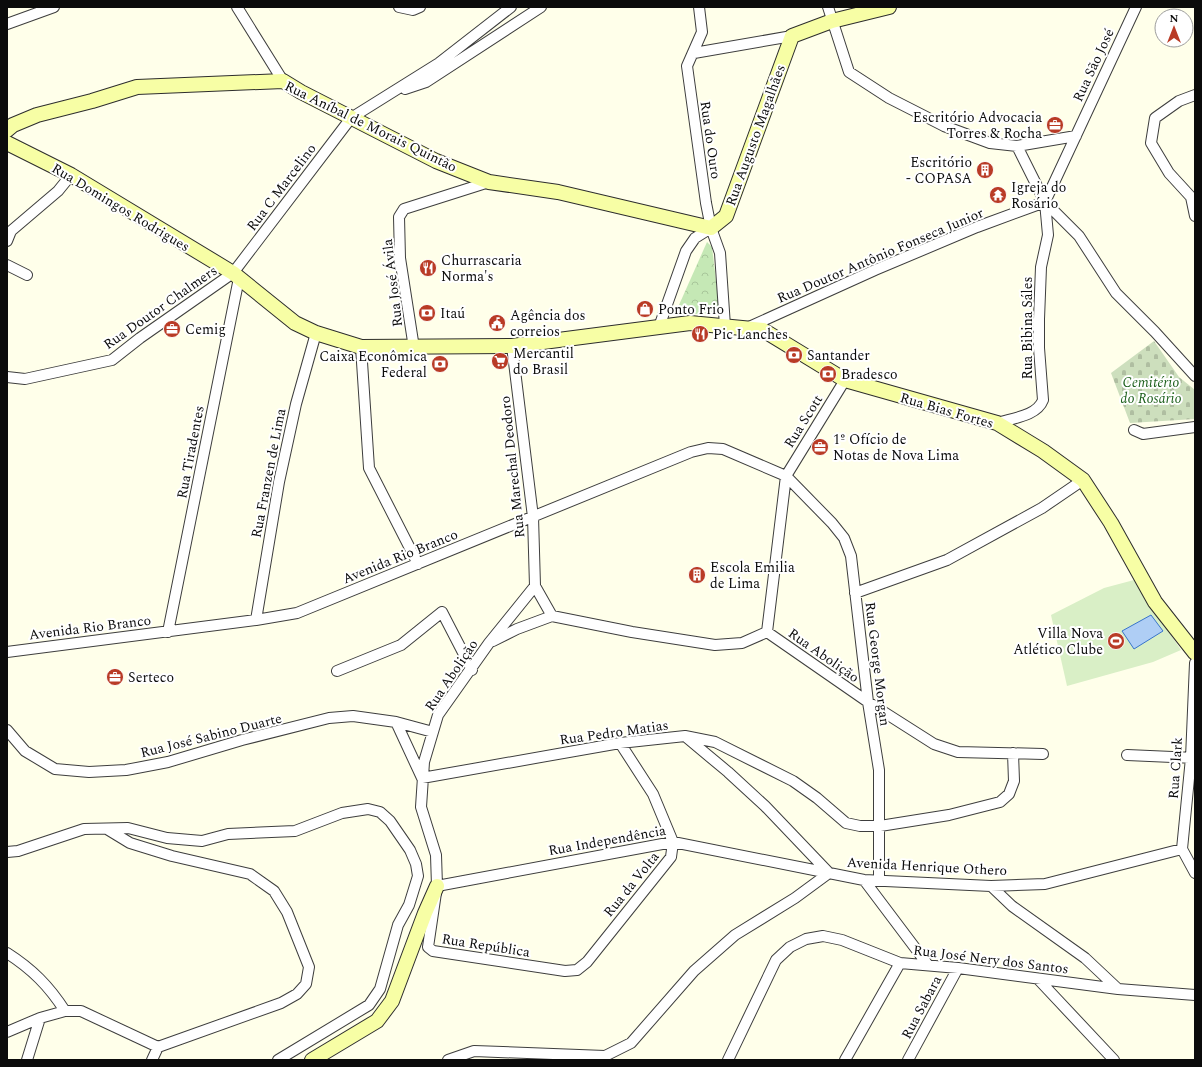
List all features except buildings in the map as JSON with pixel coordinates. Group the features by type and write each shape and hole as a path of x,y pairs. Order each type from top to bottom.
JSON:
{"street":[{"path":"7,24 54,7"},
{"path":"237,7 283,81"},
{"path":"399,7 413,10 420,7"},
{"path":"351,118 438,63 511,7"},
{"path":"392,93 426,82 541,7"},
{"name":"Rua do Ouro","path":"699,7 702,32 687,66 706,203 711,228 720,253 725,326"},
{"path":"828,7 849,72 889,98 944,126 990,143 1016,146 1076,136"},
{"path":"694,53 792,36 832,21 889,7"},
{"name":"Rua São José","path":"1045,202 1136,7"},
{"name":"Rua Augusto Magalhães","path":"659,327 686,251 695,238 726,216 792,36"},
{"name":"Rua Aníbal de Morais Quintão","path":"7,130 13,125 37,115 92,101 137,86 283,81 351,118 436,161 489,182 558,192 711,228"},
{"path":"1195,95 1179,101 1155,118 1151,143 1168,173 1191,197 1195,216"},
{"name":"Rua C Marcelino","path":"236,276 351,118"},
{"name":"Rua Domingos Rodrigues","path":"7,143 71,175 236,276 295,323 316,333 361,346 414,348 512,346"},
{"path":"1016,146 1045,202 1079,236 1116,293 1155,332 1195,376"},
{"path":"7,241 11,231 58,191 71,175"},
{"name":"Rua José Ávila","path":"414,348 400,258 399,217 404,209 489,182"},
{"name":"Rua Doutor Antônio Fonseca Junior","path":"749,327 882,267 977,227 1045,202"},
{"name":"Rua Bibina Sáles","path":"998,423 1034,412 1040,408 1043,400 1039,348 1039,319 1041,267 1048,235 1045,202"},
{"path":"7,266 27,275"},
{"name":"Rua Doutor Chalmers","path":"7,377 26,378 112,360 140,338 236,276"},
{"name":"Rua Tiradentes","path":"168,632 236,276"},
{"name":"Rua Bias Fortes","path":"512,346 690,323 749,327 763,330 845,380 998,423 1043,451 1083,480 1111,523 1155,602 1195,653"},
{"name":"Rua Franzen de Lima","path":"256,620 279,482 296,404 316,333"},
{"path":"361,346 369,468 418,564"},
{"name":"Rua Marechal Deodoro","path":"512,346 533,517 535,586 552,616"},
{"name":"Rua Scott","path":"786,476 845,380"},
{"path":"1134,430 1143,434 1195,427"},
{"name":"Avenida Rio Branco","path":"7,652 168,632 297,613 691,452 708,448 723,449 739,454 786,476"},
{"name":"Rua George Morgan","path":"786,476 832,523 844,538 851,556 868,702 879,770 879,880"},
{"name":"Rua Abolição","path":"767,632 786,476"},
{"path":"855,594 947,560 1042,508 1083,480"},
{"path":"490,643 535,586"},
{"path":"337,671 401,645 442,612 472,670"},
{"name":"Rua Abolição","path":"437,886 436,855 421,807 424,762 438,715 472,670 490,643 516,629 552,616 632,632 715,645 742,643 767,632"},
{"name":"Rua Abolição","path":"767,632 868,702 934,744 958,752 1043,754"},
{"name":"Rua Clark","path":"1182,850 1193,758 1195,663"},
{"name":"Rua José Sabino Duarte","path":"7,730 24,752 55,769 89,772 126,770 168,762 242,740 329,718 353,716 396,722 433,732"},
{"path":"396,722 422,778"},
{"path":"685,736 715,742 793,781 817,798 846,823 860,826 880,826 949,815 1000,802 1009,794 1014,781 1013,753"},
{"name":"Rua Pedro Matias","path":"422,778 620,743 685,736 728,772 765,806 828,873"},
{"name":"Rua da Volta","path":"577,970 587,962 671,857 672,842 653,794 620,743"},
{"path":"1127,755 1193,758"},
{"path":"7,852 18,851 84,829 128,828 167,838 202,841 228,834 295,830 342,813 368,809 380,812 390,821 410,850 416,864 418,876 409,905 398,925 380,989 369,1005 278,1060"},
{"path":"7,1032 40,1018 65,1012 81,1012 158,1047 281,1003 297,994 306,984 309,967 287,912 274,890 250,874 172,856 130,843 106,828"},
{"name":"Rua Independência","path":"437,886 672,842 828,873"},
{"path":"1182,850 1195,873"},
{"name":"Avenida Henrique Othero","path":"448,1060 474,1051 605,1056 631,1043 694,971 735,935 795,898 828,873 864,880 991,886 1045,884 1182,850"},
{"path":"864,880 928,965"},
{"path":"312,1060 377,1020 392,1001 425,913 437,886"},
{"name":"Rua República","path":"437,886 428,941 428,948 433,951 565,971 577,970"},
{"path":"991,886 1012,906 1085,958 1118,989"},
{"name":"Rua José Nery dos Santos","path":"728,1060 776,960 790,947 806,939 823,936 842,940 900,963 958,968 1118,989 1195,995"},
{"path":"7,953 26,965 42,979 65,1012"},
{"path":"845,1060 900,963"},
{"name":"Rua Sabara","path":"908,1060 958,968"},
{"path":"1038,979 1114,1060"},
{"path":"27,1060 40,1018"},
{"path":"152,1060 158,1047"}],"green space":[{"path":"707,242 712,247 720,314 675,314"},
{"name":"Cemitério do Rosário","path":"1154,341 1179,377 1195,390 1195,419 1130,423 1111,373"},
{"name":"Villa Nova Atlético Clube","path":"1134,580 1181,650 1153,662 1067,686 1051,615 1104,588"}],"water":[{"path":"1151,615 1163,631 1134,649 1122,631"}],"place":[{"name":"Escritório Advocacia Torres & Rocha","path":"1055,125"},
{"name":"Escritório - COPASA","path":"985,170"},
{"name":"Igreja do Rosário","path":"998,195"},
{"name":"Churrascaria Norma's","path":"428,268"},
{"name":"Ponto Frio","path":"645,309"},
{"name":"Itaú","path":"427,313"},
{"name":"Agência dos correios","path":"497,323"},
{"name":"Cemig","path":"172,329"},
{"name":"Pic Lanches","path":"700,334"},
{"name":"Santander","path":"794,355"},
{"name":"Mercantil do Brasil","path":"500,361"},
{"name":"Caixa Econômica Federal","path":"440,364"},
{"name":"Bradesco","path":"828,374"},
{"name":"1º Ofício de Notas de Nova Lima","path":"820,447"},
{"name":"Escola Emilia de Lima","path":"697,575"},
{"name":"Villa Nova Atlético Clube","path":"1116,641"},
{"name":"Serteco","path":"115,677"}]}
